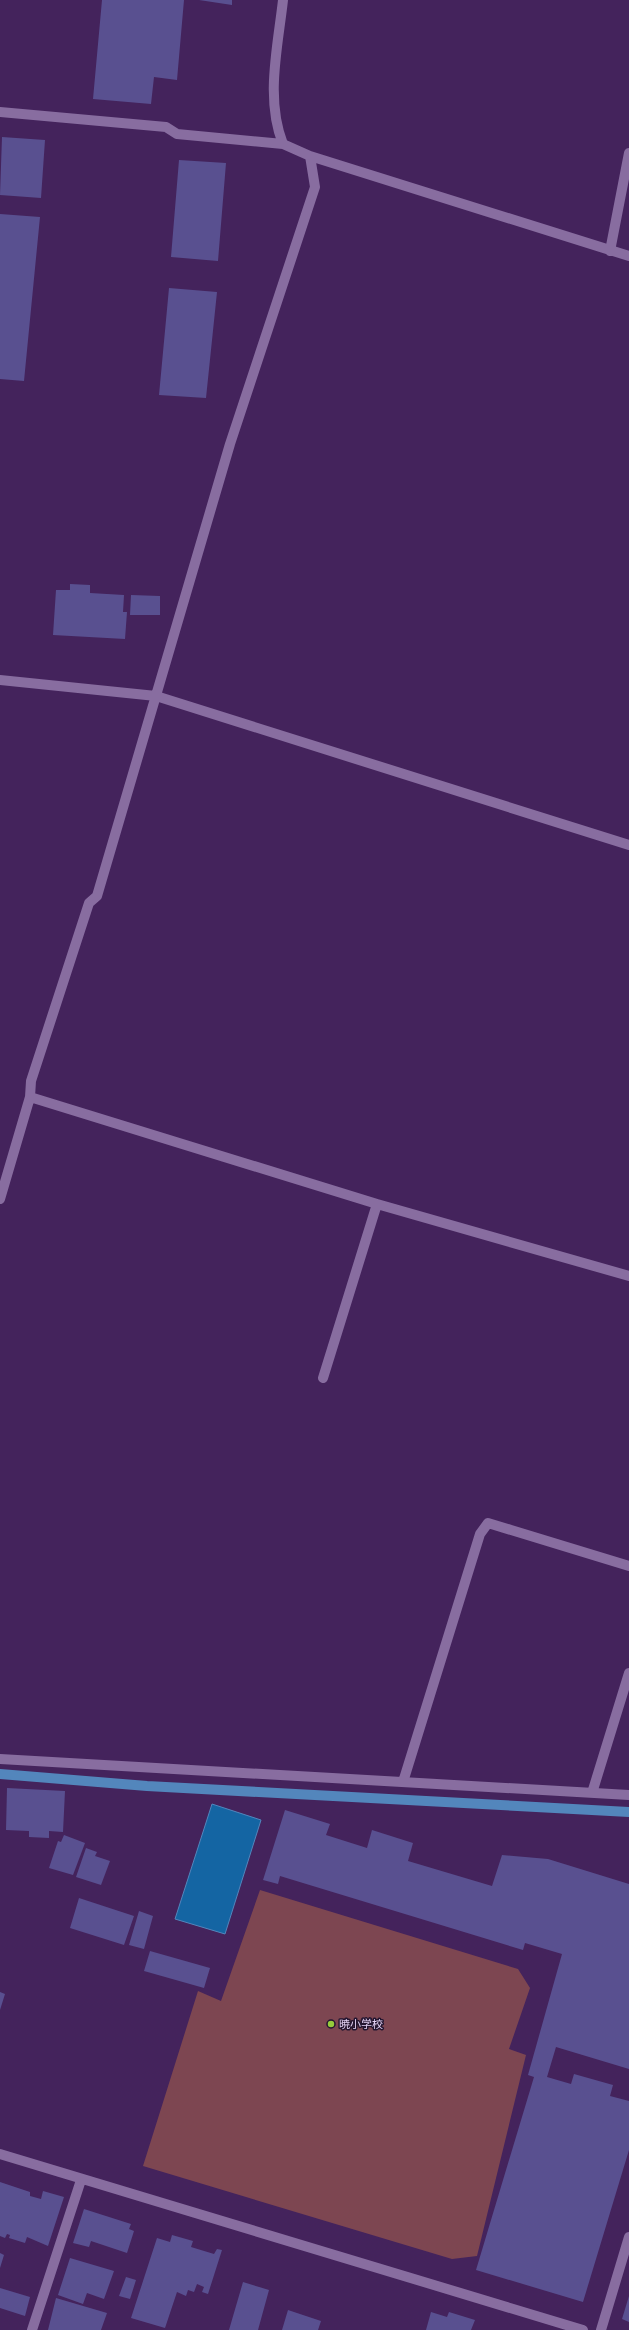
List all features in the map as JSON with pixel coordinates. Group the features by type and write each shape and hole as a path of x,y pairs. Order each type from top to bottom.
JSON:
{"street":[{"path":"283,0 274,91 276,128 283,144"},
{"path":"0,112 166,127 177,134 283,144 310,156 629,256"},
{"path":"610,251 629,153"},
{"path":"0,1199 3,1182 30,1097 32,1081 89,903 97,896 230,444 315,187 310,156"},
{"path":"0,680 156,696 629,845"},
{"path":"30,1097 377,1204 629,1276"},
{"path":"323,1378 377,1204"},
{"path":"403,1782 480,1534 488,1524 629,1566"},
{"path":"592,1792 629,1673"},
{"path":"0,1759 629,1795"},
{"path":"0,2154 583,2330"},
{"path":"32,2330 82,2180"},
{"path":"601,2330 629,2237"}],"shaded area":[{"path":"260,1890 518,1969 530,1988 509,2049 526,2055 477,2256 452,2259 143,2166 198,1991 221,2001"}],"water":[{"path":"212,1804 261,1820 225,1934 175,1919"}],"building":[{"path":"102,0 184,0 177,80 154,77 151,104 93,99"},
{"path":"199,0 232,0 232,5"},
{"path":"2,137 45,140 41,198 0,195"},
{"path":"179,160 226,163 218,261 171,257"},
{"path":"0,214 40,217 24,381 0,379"},
{"path":"169,288 217,292 206,398 159,395"},
{"path":"70,584 90,585 90,593 124,595 123,612 127,612 125,639 53,635 56,590 70,590"},
{"path":"131,595 160,596 160,615 130,615"},
{"path":"7,1788 65,1791 63,1832 49,1831 49,1838 29,1837 29,1831 6,1830"},
{"path":"285,1810 330,1824 326,1835 367,1848 372,1830 413,1843 408,1861 492,1886 502,1855 548,1859 629,1884 629,2069 556,2047 547,2077 571,2084 574,2074 613,2085 610,2096 629,2101 629,2150 583,2302 476,2270 534,2077 528,2075 562,1954 525,1943 523,1950 280,1876 278,1884 263,1880"},
{"path":"64,1835 85,1843 73,1875 49,1868 58,1841 61,1842"},
{"path":"86,1848 97,1852 95,1856 110,1861 101,1885 76,1877"},
{"path":"79,1898 134,1916 124,1945 70,1928"},
{"path":"139,1911 153,1916 144,1949 129,1945"},
{"path":"150,1951 210,1968 204,1988 144,1971"},
{"path":"0,1992 5,1994 0,2010"},
{"path":"0,2182 30,2192 30,2196 41,2199 43,2191 64,2197 48,2246 27,2237 25,2243 9,2238 10,2235 7,2234 5,2238 0,2236"},
{"path":"84,2209 131,2224 129,2229 134,2231 127,2253 91,2241 89,2247 73,2243"},
{"path":"172,2235 193,2241 191,2247 214,2254 217,2249 222,2250 208,2294 202,2292 204,2287 197,2284 194,2292 188,2290 186,2296 177,2292 165,2328 131,2318 157,2238 170,2242"},
{"path":"0,2253 4,2255 0,2268"},
{"path":"70,2258 114,2271 104,2299 87,2293 83,2304 58,2295"},
{"path":"126,2277 136,2280 130,2299 119,2296"},
{"path":"243,2282 269,2290 258,2330 229,2330"},
{"path":"0,2288 30,2297 25,2316 0,2308"},
{"path":"629,2296 629,2322 622,2319"},
{"path":"56,2298 107,2313 101,2330 48,2330"},
{"path":"288,2310 321,2321 318,2330 282,2330"},
{"path":"431,2312 447,2317 449,2312 475,2320 471,2330 426,2330"}],"waterway":[{"path":"0,1774 147,1786 629,1812"}],"place":[{"name":"暁小学校","path":"331,2024"}]}
